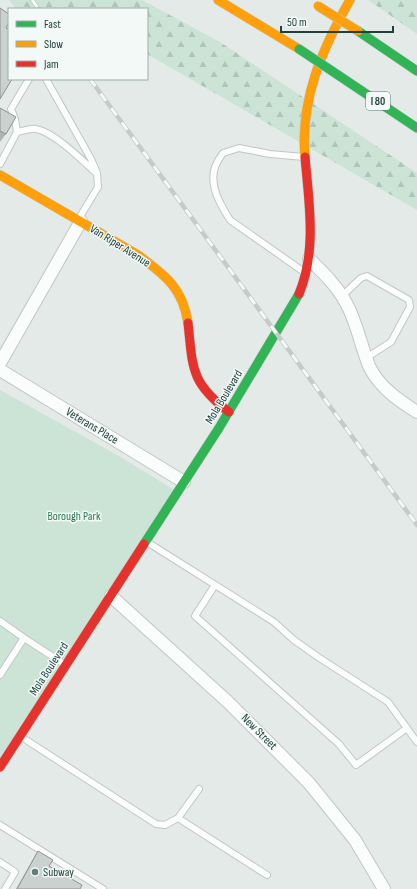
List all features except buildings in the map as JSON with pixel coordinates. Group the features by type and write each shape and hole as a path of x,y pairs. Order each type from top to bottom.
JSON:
{"main road":[{"name":"I 80","path":"218,0 299,49 417,128"},
{"path":"308,0 358,31 417,71"},
{"name":"Mola Boulevard","path":"0,765 230,412 276,332 294,304 302,284 309,259 311,234 304,138 306,105 314,72 325,45 350,0"},
{"name":"Van Riper Avenue","path":"0,175 138,255 158,270 174,286 185,305 193,364 197,377 218,403 230,412"}],"street":[{"path":"0,363 80,220"},
{"path":"309,259 324,274 342,296 350,311 366,358 382,386 398,400 417,412"},
{"name":"Veterans Place","path":"0,370 184,482"},
{"name":"New Street","path":"111,596 228,702 309,783 355,840 384,889"}],"lane":[{"path":"0,164 17,132 15,119 11,109 28,80"},
{"path":"47,80 91,159 97,173 98,187 80,220"},
{"path":"17,132 36,129 52,136 97,173"},
{"path":"305,157 270,154 239,148 223,153 215,166 212,182 220,203 230,220 305,273"},
{"path":"342,296 361,278 367,276 409,300 410,307 391,342 366,358"},
{"path":"146,542 274,622 294,640 318,657 388,702 417,742"},
{"path":"215,585 195,616 339,744 356,765 407,728"},
{"path":"0,621 66,665"},
{"path":"0,675 24,638"},
{"path":"20,736 156,824 166,825 178,818 198,790"},
{"path":"178,818 267,875"},
{"path":"0,825 95,887 102,889"},
{"path":"0,862 15,872 5,889"}],"green space":[{"path":"9,0 142,0 220,42 417,173 417,210 148,55 148,8 15,8"},
{"path":"368,0 417,0 417,34"},
{"name":"Borough Park","path":"0,390 119,456 176,491 0,766"}],"railway":[{"path":"32,0 38,8"},
{"path":"91,80 417,525"}],"traffic: fast":[{"path":"358,31 417,71"},
{"path":"299,49 338,75"},
{"path":"338,75 417,128"},
{"path":"144,544 219,428 299,294"}],"traffic: slow":[{"path":"218,0 299,49"},
{"path":"305,157 304,136 306,115 315,76 330,37 350,0"},
{"path":"318,6 358,31"},
{"path":"0,175 138,255 156,269 177,291 186,311 188,323"}],"traffic: jam":[{"path":"299,294 305,277 310,243 310,209 305,157"},
{"path":"188,323 193,363 200,383 207,392 229,412"},
{"path":"0,767 144,544"}],"place":[{"name":"Subway","path":"35,872"}]}
